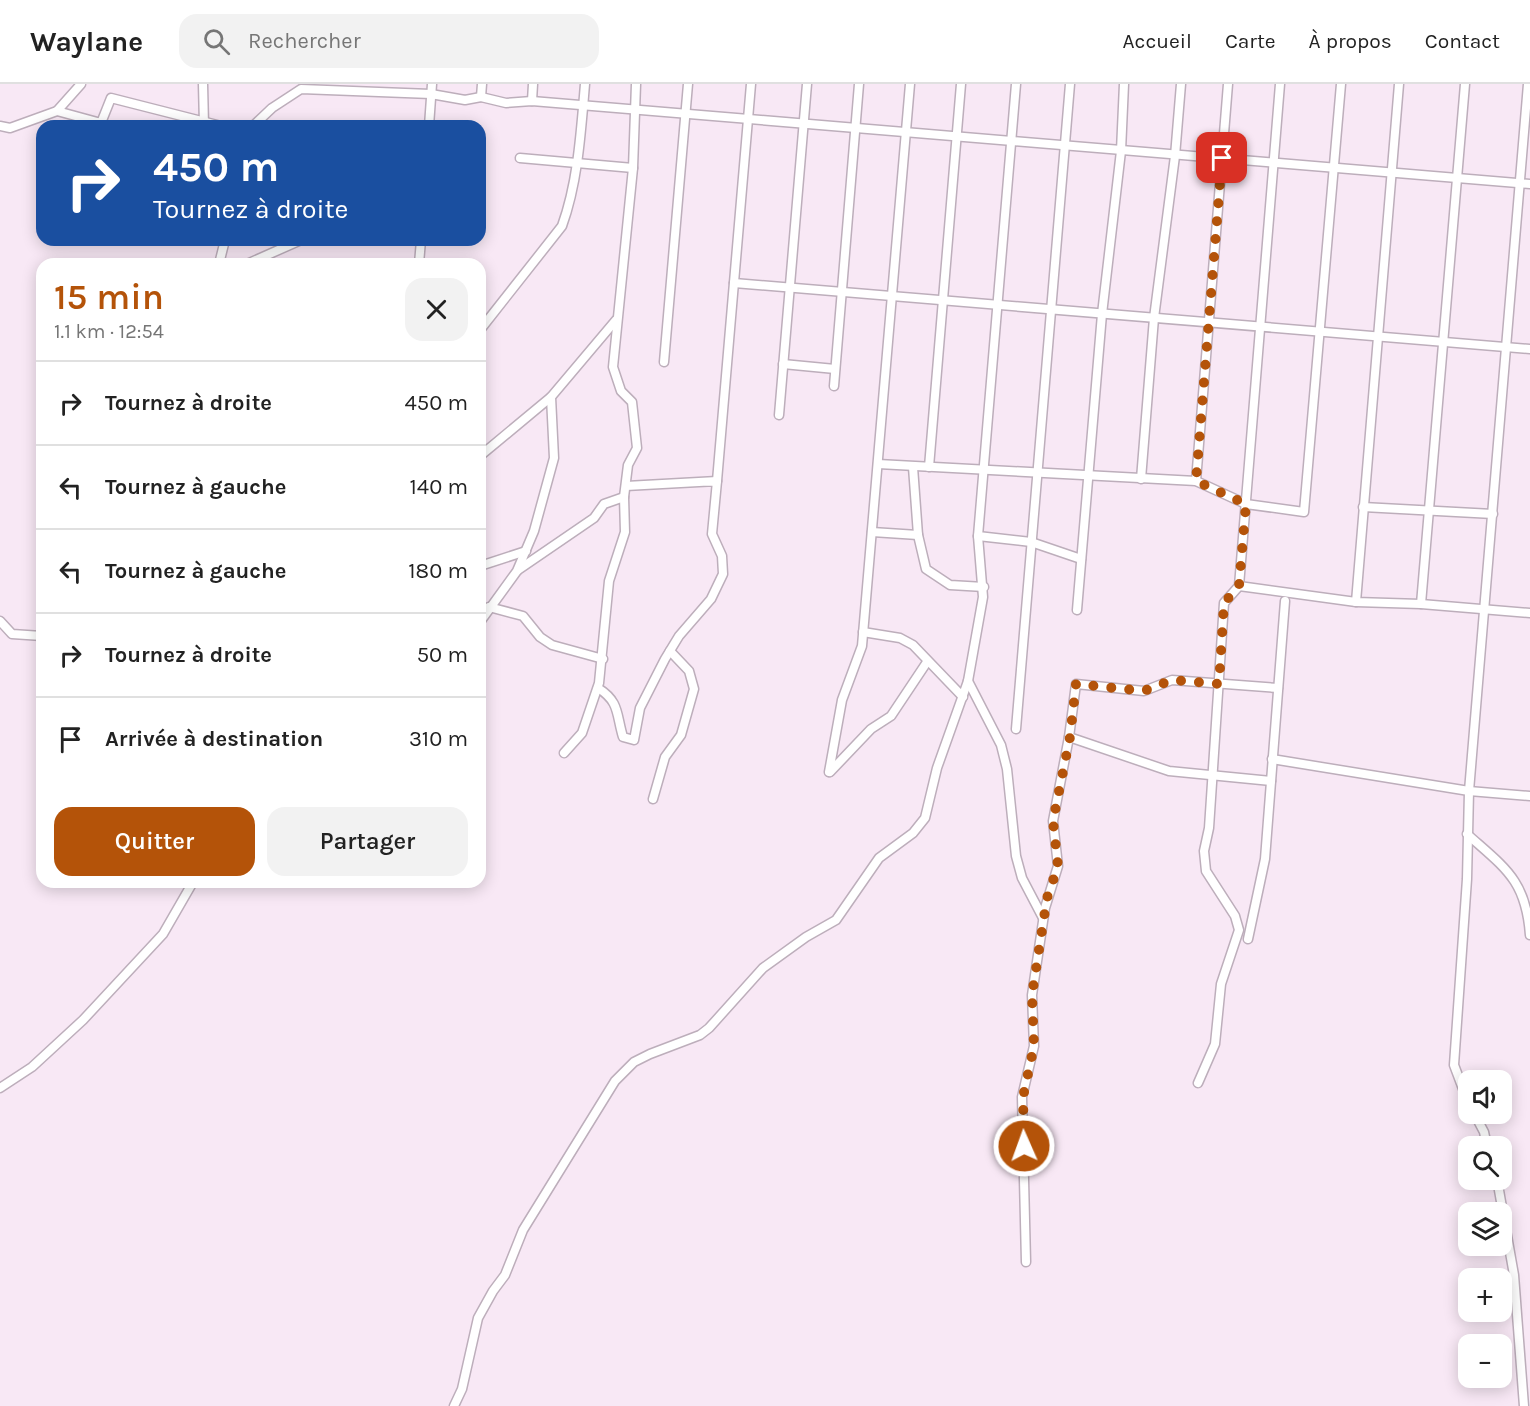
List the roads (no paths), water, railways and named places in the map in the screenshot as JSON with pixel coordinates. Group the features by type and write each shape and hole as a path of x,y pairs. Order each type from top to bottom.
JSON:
{"street":[{"path":"0,126 10,128 57,111 81,84"},
{"path":"204,84 204,120"},
{"path":"429,120 432,84"},
{"path":"481,97 482,84"},
{"path":"532,101 533,84"},
{"path":"486,322 562,226 568,209 576,163 585,84"},
{"path":"564,753 582,733 598,688 603,659 609,581 625,531 624,497 628,465 637,448 632,402 621,391 613,367 633,168 636,84"},
{"path":"664,362 687,84"},
{"path":"598,688 610,696 615,704 623,737 634,740 640,708 670,651 679,636 706,606 723,574 722,556 712,534 751,84"},
{"path":"779,415 807,84"},
{"path":"834,386 859,84"},
{"path":"910,84 862,646 842,700 829,772 871,729 891,716 927,662"},
{"path":"929,467 961,84"},
{"path":"454,1406 462,1389 478,1318 492,1291 505,1275 523,1230 615,1081 634,1062 700,1035 763,968 841,915 879,858 912,833 925,818 937,768 968,681 984,588 978,536 1016,84"},
{"path":"1016,729 1070,84"},
{"path":"1077,610 1102,314 1121,151 1124,84"},
{"path":"1141,479 1154,318 1175,156 1181,84"},
{"path":"1196,481 1228,84"},
{"path":"1198,1083 1215,1044 1221,984 1239,930 1235,916 1206,871 1204,851 1212,777 1224,603 1239,586 1280,84"},
{"path":"878,464 1196,481 1246,504 1304,512 1341,84"},
{"path":"1356,602 1399,84"},
{"path":"1420,604 1465,84"},
{"path":"1458,1076 1454,1065 1461,976 1469,791 1528,84"},
{"path":"259,120 272,108 301,89 431,94 465,100 481,97 506,103 532,101 1530,184"},
{"path":"102,120 111,98 190,120"},
{"path":"57,111 90,120"},
{"path":"520,158 633,168"},
{"path":"260,258 287,246"},
{"path":"734,283 1530,349"},
{"path":"486,451 551,397 616,320"},
{"path":"783,364 835,369"},
{"path":"486,612 517,571 554,458 551,397"},
{"path":"913,467 918,536 926,569 950,585 984,588"},
{"path":"626,486 717,481"},
{"path":"517,571 594,518 604,504 624,497"},
{"path":"1364,507 1493,514"},
{"path":"872,532 918,536"},
{"path":"978,536 1031,543 1081,559"},
{"path":"486,564 525,550"},
{"path":"1239,586 1356,602 1420,604 1530,613"},
{"path":"1248,939 1264,859 1285,601"},
{"path":"489,607 523,616 540,637 552,645 603,659"},
{"path":"0,621 12,633 36,635"},
{"path":"863,632 900,638 913,645 963,697"},
{"path":"653,800 665,757 681,735 694,689 689,671 670,651"},
{"path":"1026,1262 1023,1097 1034,1046 1032,995 1047,898 1058,866 1053,821 1070,737 1076,684 1144,691 1172,680 1278,688"},
{"path":"968,681 1001,745 1007,769 1016,856 1022,878 1044,918"},
{"path":"1070,737 1169,771 1271,781"},
{"path":"1272,759 1469,791 1530,796"},
{"path":"1467,834 1518,884 1528,911 1530,935"},
{"path":"0,1088 41,1060 91,1012 163,934 190,888"},
{"path":"1499,1190 1515,1275 1524,1406"}]}
